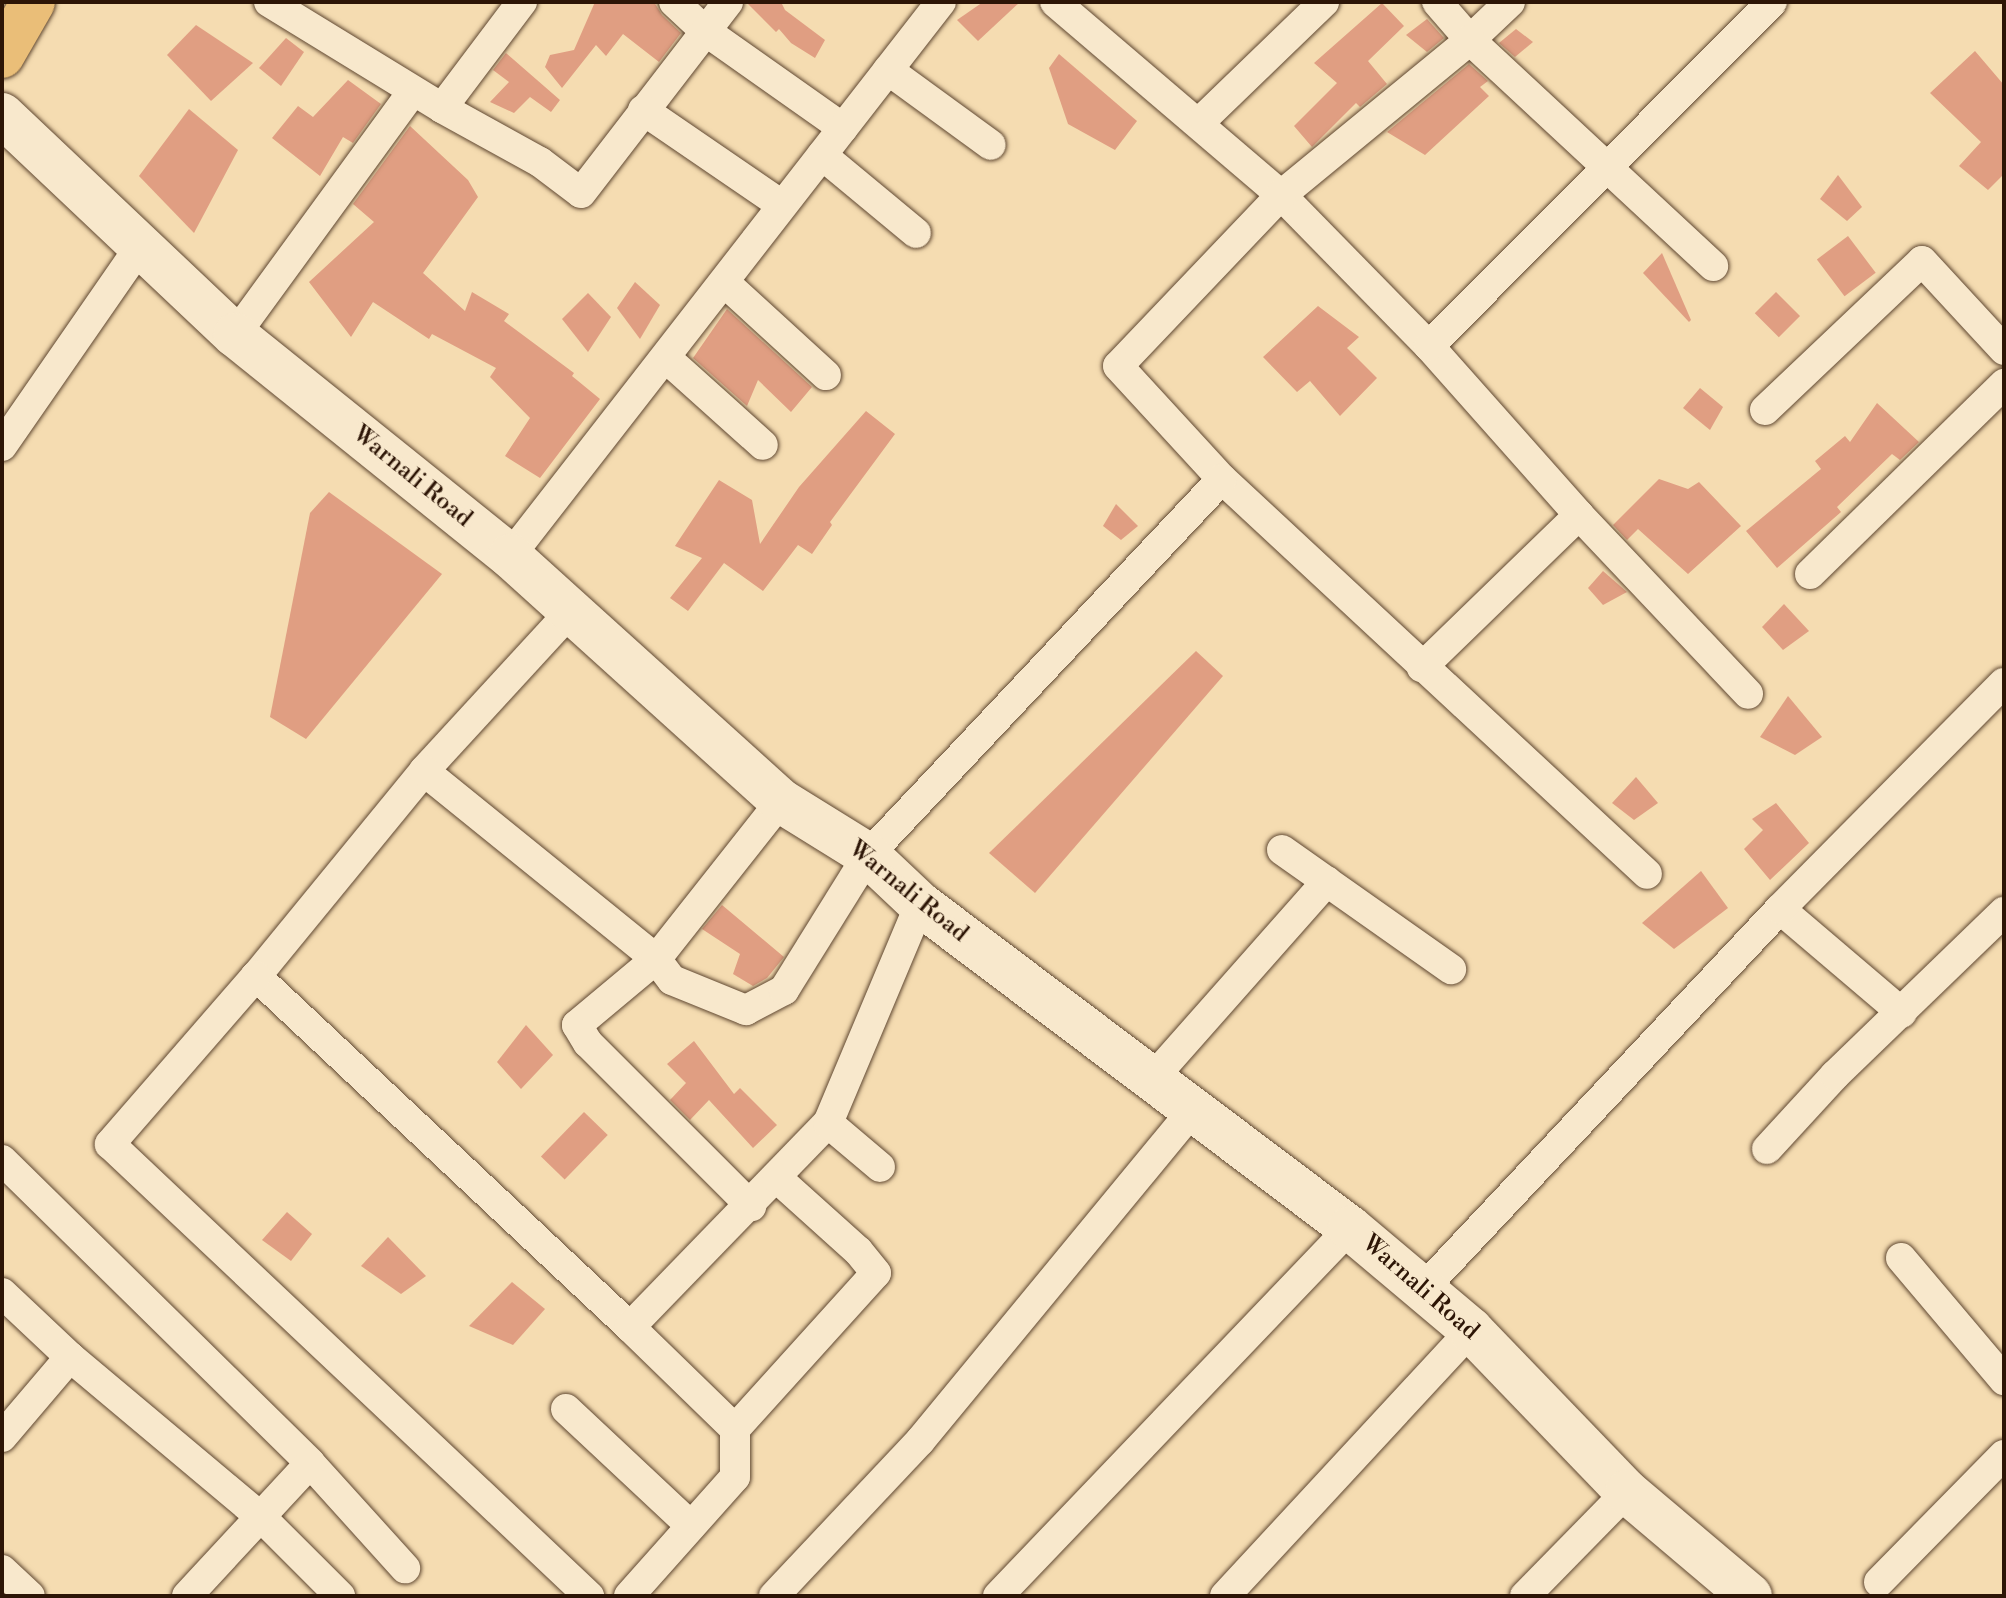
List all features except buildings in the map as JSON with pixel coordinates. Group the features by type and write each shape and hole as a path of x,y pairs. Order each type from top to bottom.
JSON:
{"main road":[{"path":"2,56 33,2"},
{"name":"Warnali Road","path":"2,115 139,248 235,335 510,556 781,801 868,855 920,904 1350,1228 1421,1291 1471,1330 1627,1492 1750,1596"}],"street":[{"path":"269,2 413,91 540,162 581,193 728,2"},
{"path":"442,108 522,2"},
{"path":"674,2 704,30 843,128"},
{"path":"510,556 941,2"},
{"path":"1055,2 1281,195 1429,346 1579,515 1748,694"},
{"path":"1204,118 1324,2"},
{"path":"1437,2 1470,40 1713,266"},
{"path":"1510,2 1470,40 1281,195 1118,366 1222,479 1647,874"},
{"path":"1429,346 1772,2"},
{"path":"888,70 991,145"},
{"path":"235,335 413,91"},
{"path":"643,110 782,205"},
{"path":"822,155 916,233"},
{"path":"2,446 139,248"},
{"path":"1765,410 1922,261 2001,341"},
{"path":"724,282 826,375"},
{"path":"666,358 763,445"},
{"path":"1810,574 2004,384"},
{"path":"424,771 656,959 672,980 746,1010 784,990 868,855 1222,479"},
{"path":"1422,667 1579,515"},
{"path":"571,611 424,771 256,976 110,1144 589,1596"},
{"path":"1421,1291 1780,909 2004,683"},
{"path":"751,1206 588,1043 577,1025 656,959 781,801"},
{"path":"1282,850 1451,969"},
{"path":"1152,1079 1327,881"},
{"path":"630,1327 751,1206 828,1123 920,904"},
{"path":"1780,909 1902,1013"},
{"path":"1767,1149 1835,1075 2004,912"},
{"path":"256,976 735,1429"},
{"path":"774,1596 920,1441 1193,1110"},
{"path":"828,1123 880,1167"},
{"path":"2,1160 310,1463 405,1568"},
{"path":"629,1596 735,1477 735,1429 876,1273 858,1251 777,1178"},
{"path":"998,1596 1350,1228"},
{"path":"1901,1258 2004,1380"},
{"path":"2,1293 70,1357 261,1517 340,1596"},
{"path":"1225,1596 1471,1330"},
{"path":"2,1437 70,1357"},
{"path":"566,1409 691,1526"},
{"path":"1879,1582 2004,1455"},
{"path":"187,1596 310,1463"},
{"path":"1525,1596 1627,1492"},
{"path":"2,1570 30,1596"}]}
